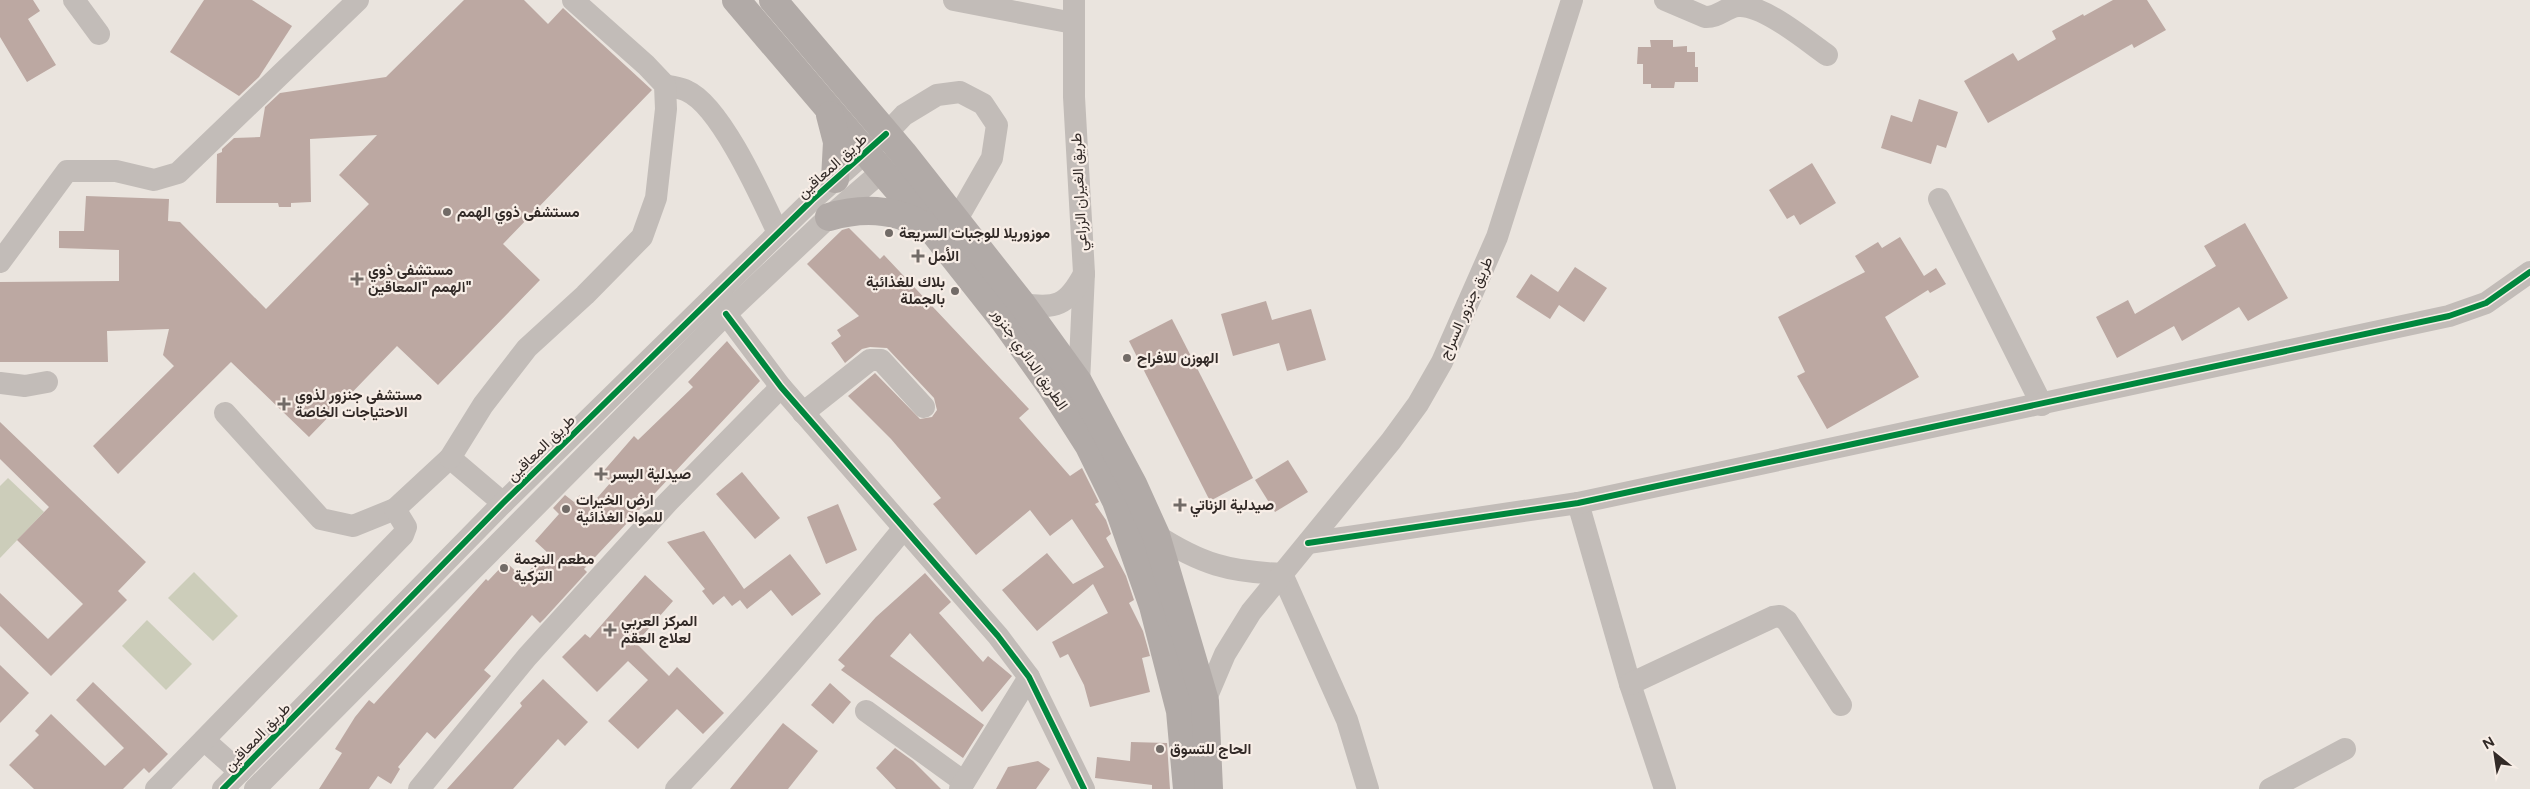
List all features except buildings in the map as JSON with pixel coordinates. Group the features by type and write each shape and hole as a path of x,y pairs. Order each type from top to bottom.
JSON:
{"main road":[{"name":"الطريق الدائري جنزور","path":"736,0 873,162 944,226 1022,304 1079,383 1133,484 1156,535 1205,701 1209,789"},
{"name":"الطريق الدائري جنزور","path":"773,0 895,144 1005,322 1050,385 1089,446 1116,501 1153,606 1180,711 1187,789"},
{"path":"826,106 837,142 835,179"},
{"path":"829,216 847,212 883,211 944,226"}],"street":[{"path":"74,0 99,34"},
{"path":"0,262 67,171 116,171 154,180 178,173 358,0"},
{"path":"573,0 646,65 665,85 688,91 702,102 736,149 778,233"},
{"path":"954,0 1073,23"},
{"name":"طريق الغيران الزراعي","path":"1074,0 1074,97 1084,273 1079,383"},
{"name":"طريق جنزور السراج","path":"1205,701 1238,631 1418,404 1442,362 1497,237 1572,0"},
{"path":"1665,0 1705,17 1712,17 1737,6 1745,6 1780,21 1827,55"},
{"path":"225,413 321,519 353,526 380,517 395,509 450,458 483,405 527,348 585,295 642,237 656,198 666,109 665,85"},
{"name":"طريق المعاقين","path":"255,789 726,314 829,216 873,162 895,144 904,115 937,95 960,92 983,104 997,125 992,158 944,226"},
{"name":"طريق المعاقين","path":"223,789 503,503 778,233 835,179 873,162"},
{"path":"1940,199 2042,404"},
{"path":"1308,543 1578,503 2449,316 2486,303 2530,272"},
{"path":"1022,304 1047,306 1064,302 1075,291 1084,273"},
{"path":"726,314 781,387 998,636 1029,677 1084,789"},
{"path":"803,412 870,360 881,360 924,407"},
{"path":"0,383 25,386 47,382"},
{"path":"419,789 526,657 667,503 781,387"},
{"path":"450,458 503,503"},
{"path":"1578,503 1630,684 1666,789"},
{"path":"156,789 403,535 406,527 395,509"},
{"path":"676,789 746,716 846,600 904,528"},
{"path":"1156,535 1184,554 1215,566 1248,573 1282,574 1347,720 1368,789"},
{"path":"1630,684 1773,617 1780,616 1787,621 1841,705"},
{"path":"866,711 962,786 1029,677"},
{"path":"204,740 240,772"},
{"path":"2270,789 2345,748"}],"green space":[{"path":"8,478 44,512 0,558 0,486"},
{"path":"194,572 238,616 213,641 168,598"},
{"path":"147,620 192,664 166,690 122,646"}],"cycle path":[{"path":"223,789 503,503 812,200 886,134"},
{"path":"1308,543 1578,503 2449,316 2486,303 2530,272"},
{"path":"726,314 781,387 998,636 1029,677 1084,789"}],"place":[{"name":"مستشفى ذوي الهمم","path":"447,212"},
{"name":"موزوريلا للوجبات السريعة","path":"889,233"},
{"name":"الأمل","path":"918,256"},
{"name":"مستشفى ذوي الهمم \"المعاقين\"","path":"357,279"},
{"name":"بلاك للغذائية بالجملة","path":"955,291"},
{"name":"الهوزن للافراح","path":"1127,358"},
{"name":"مستشفي جنزور لذوي الاحتياجات الخاصة","path":"284,404"},
{"name":"صيدلية اليسر","path":"601,474"},
{"name":"صيدلية الزناتي","path":"1180,505"},
{"name":"ارض الخيرات للمواد الغذائية","path":"566,509"},
{"name":"مطعم النجمة التركية","path":"504,568"},
{"name":"المركز العربي لعلاج العقم","path":"610,630"},
{"name":"الحاج للتسوق","path":"1160,749"}]}
